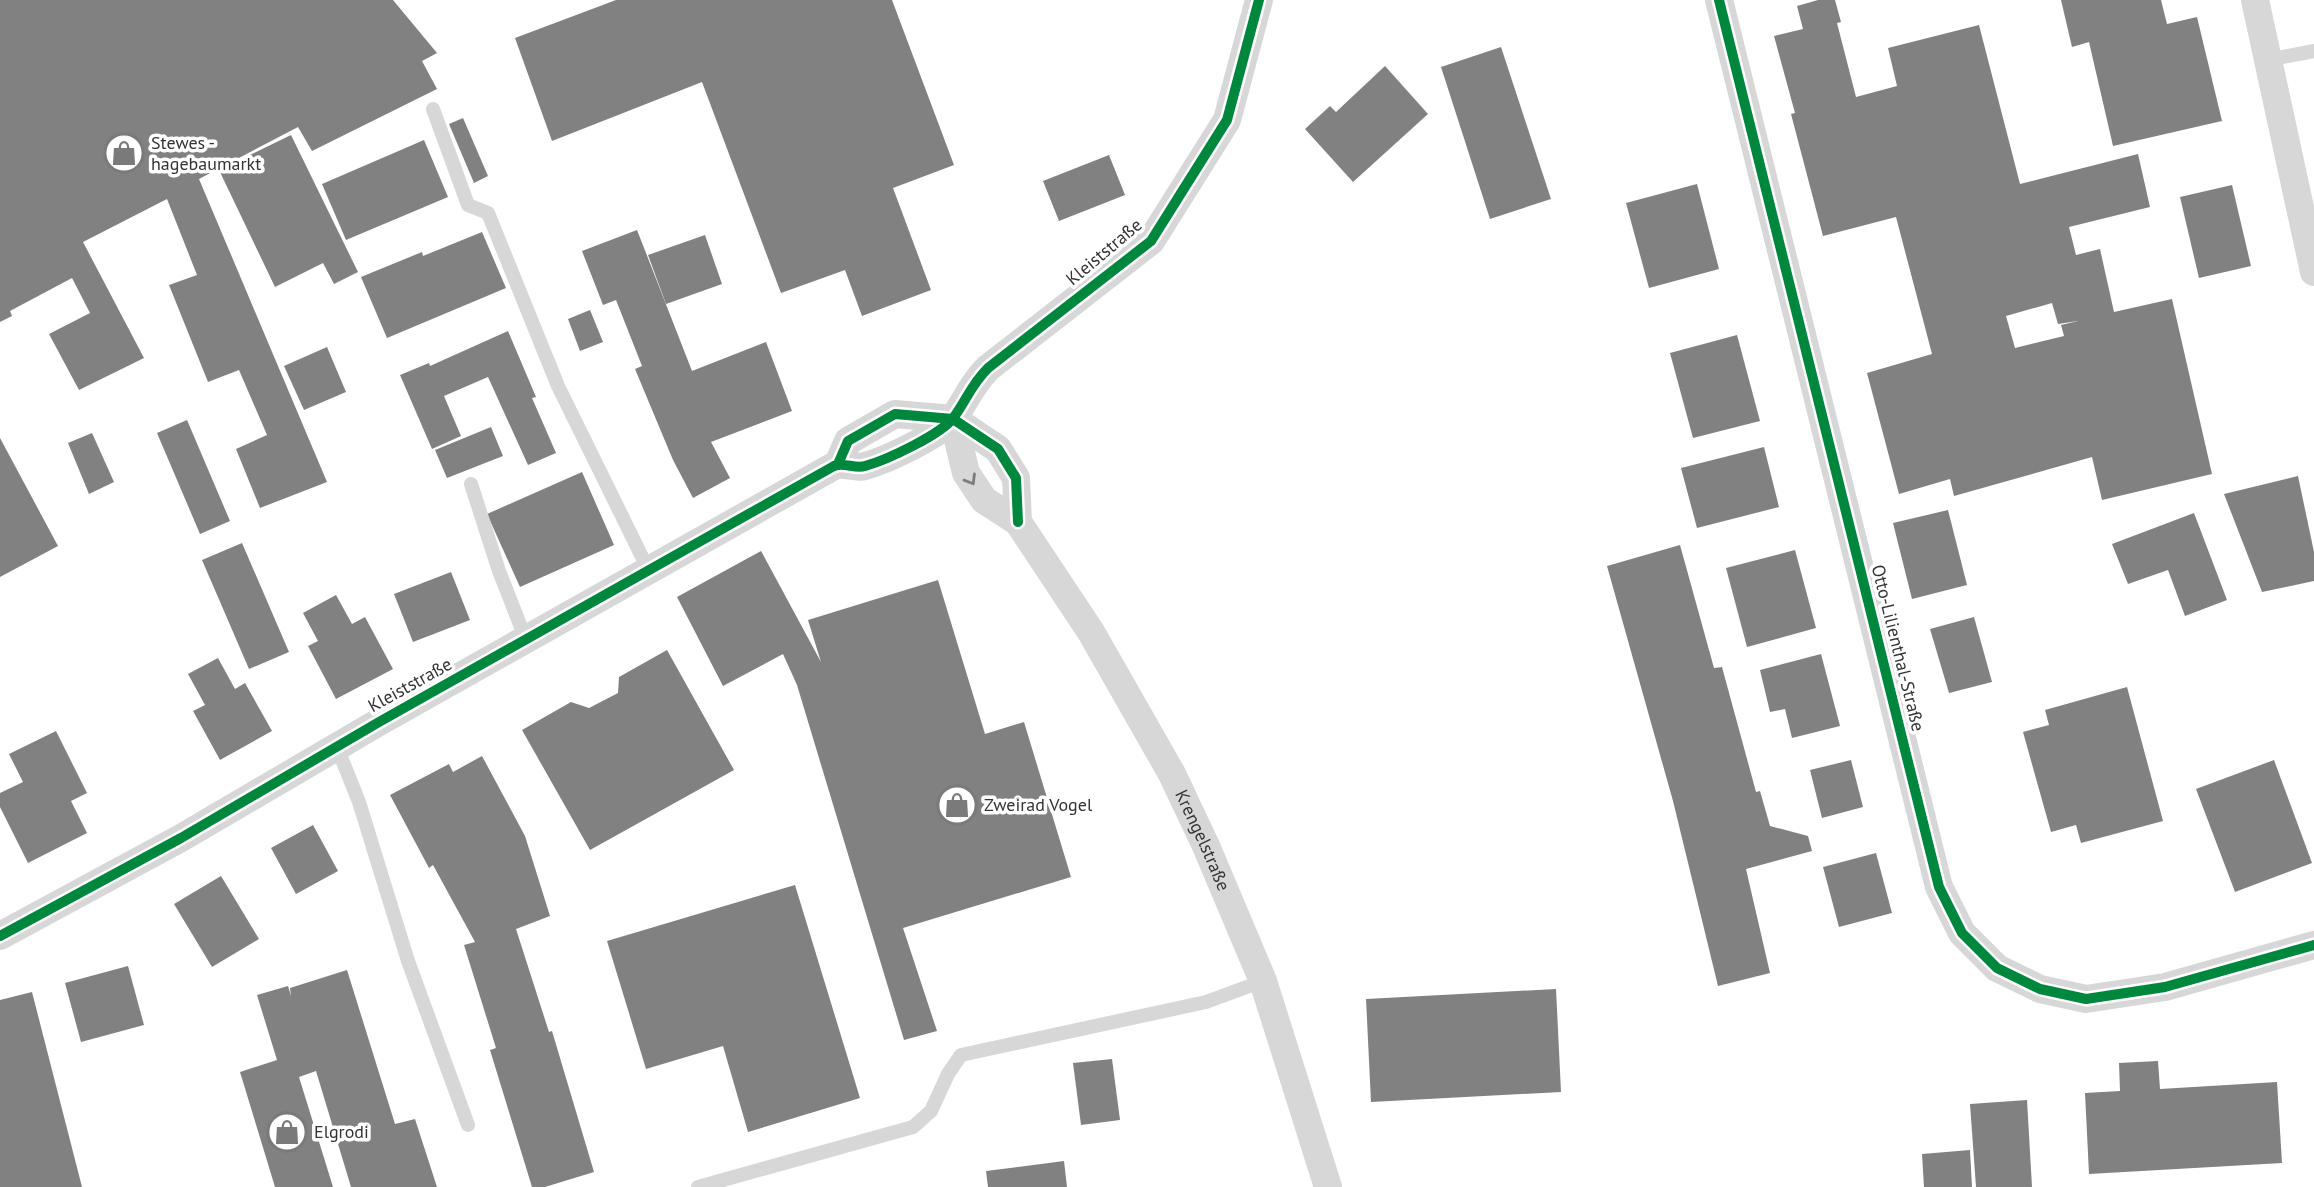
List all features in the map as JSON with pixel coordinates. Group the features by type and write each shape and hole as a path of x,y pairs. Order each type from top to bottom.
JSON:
{"street":[{"name":"Kleiststraße","path":"0,936 181,838 838,464 848,441 895,414 953,419 974,382 988,368 1150,241 1227,120 1259,0"},
{"name":"Otto-Lilienthal-Straße","path":"1719,0 1939,887 1962,933 1997,968 2040,989 2086,999 2165,987 2314,946"},
{"path":"2255,0 2267,60 2309,227 2314,272"},
{"name":"Krengelstraße","path":"953,419 966,473 984,499 1018,522 1091,632 1172,774 1206,846 1263,981 1328,1187"},
{"path":"953,419 998,449 1016,478 1018,522"}],"lane":[{"path":"2267,60 2314,51"},
{"path":"433,109 468,205 488,213 558,386 649,571"},
{"path":"471,484 499,571 526,640"},
{"path":"337,747 359,802 408,961 468,1125"},
{"path":"698,1187 913,1127 931,1111 948,1074 961,1055 1206,1002 1263,981"}],"building":[{"name":"Stewes - hagebaumarkt","path":"0,0 393,0 437,53 422,61 437,89 312,151 298,127 199,179 327,482 260,508 236,449 267,435 239,370 208,382 169,285 197,275 167,199 83,242 144,358 79,390 49,334 90,313 72,278 10,311 12,316 0,322"},
{"path":"616,0 892,0 954,165 893,188 931,290 862,316 845,270 781,293 702,82 552,141 515,38"},
{"path":"1818,0 1835,0 1841,22 1837,23 1856,97 1897,86 1888,48 1979,25 2020,184 2138,154 2150,207 2069,227 2076,255 2100,249 2114,312 2172,299 2212,474 2102,500 2092,457 1954,496 1950,479 1899,494 1867,373 1932,354 1896,217 1823,236 1774,36 1803,29 1797,6","holes":["2052,303 2058,324 2078,321 2061,325 2064,336 2015,348 2006,316"]},
{"path":"2061,0 2161,0 2167,24 2197,17 2222,121 2113,146 2089,42 2072,47"},
{"path":"1501,47 1551,199 1490,219 1441,67"},
{"path":"1385,66 1428,114 1353,182 1305,129 1330,106 1336,112"},
{"path":"463,118 488,176 474,183 449,124"},
{"path":"291,135 358,272 334,284 323,263 275,287 219,170"},
{"path":"424,140 448,197 346,240 322,184"},
{"path":"1109,155 1125,195 1059,221 1043,181"},
{"path":"1697,184 1719,269 1649,288 1626,203"},
{"path":"2232,185 2251,266 2199,278 2180,197"},
{"path":"637,230 692,371 766,342 792,411 711,442 730,478 693,498 673,460 635,369 642,366 616,300 603,305 582,251"},
{"path":"482,232 506,288 387,338 361,277 422,252 423,256"},
{"path":"705,235 722,284 666,304 648,255"},
{"path":"590,310 603,342 580,351 568,319"},
{"path":"508,331 536,397 532,398 556,453 528,465 488,377 444,396 461,436 432,449 400,375 429,363 430,366"},
{"path":"1737,335 1760,421 1693,438 1670,353"},
{"path":"327,347 346,392 304,410 284,366"},
{"path":"187,420 230,521 200,534 157,433"},
{"path":"491,427 503,456 447,478 435,450"},
{"path":"92,433 114,482 89,494 68,443"},
{"path":"0,438 58,546 0,577"},
{"path":"1764,447 1779,507 1697,528 1681,468"},
{"path":"582,472 614,545 520,587 487,514"},
{"path":"2298,476 2314,552 2314,581 2262,592 2224,494"},
{"path":"1948,510 1967,585 1912,599 1893,523"},
{"path":"2194,513 2227,600 2185,616 2168,570 2128,584 2112,544"},
{"path":"242,543 289,652 249,669 202,560"},
{"path":"1680,545 1714,668 1722,667 1756,792 1760,791 1770,826 1808,836 1812,851 1746,869 1770,973 1718,986 1673,801 1607,566"},
{"path":"1795,550 1816,628 1747,647 1726,568"},
{"name":"Zweirad Vogel","path":"761,551 821,662 808,620 938,580 985,734 1024,722 1071,877 903,928 937,1031 904,1040 797,685 783,654 723,686 677,597"},
{"path":"451,572 470,620 413,642 394,594"},
{"path":"336,595 352,624 365,617 393,669 336,699 308,646 318,641 303,613"},
{"path":"1974,617 1992,682 1949,693 1930,629"},
{"path":"667,650 734,770 590,850 522,730 571,702 589,708 618,693 619,677"},
{"path":"1821,654 1840,726 1792,738 1785,709 1770,712 1760,670"},
{"path":"218,658 235,689 245,683 272,731 220,760 193,711 205,705 188,674"},
{"path":"2127,687 2163,821 2081,843 2076,825 2051,832 2023,732 2049,725 2045,710"},
{"path":"56,731 87,793 71,801 87,833 28,863 0,807 0,793 23,782 9,754"},
{"path":"482,756 525,836 550,916 516,929 549,1032 552,1031 594,1172 545,1187 532,1187 490,1050 496,1048 464,945 475,942 433,865 429,868 390,795 449,764 453,772"},
{"path":"1851,760 1863,807 1822,818 1810,770"},
{"path":"2274,760 2312,863 2235,892 2196,789"},
{"path":"313,825 338,871 296,894 271,848"},
{"path":"1876,853 1892,913 1839,927 1823,867"},
{"path":"221,876 259,939 212,967 174,904"},
{"path":"795,885 860,1098 748,1132 723,1046 646,1069 607,941"},
{"path":"128,966 144,1025 81,1042 65,983"},
{"path":"347,970 395,1124 415,1119 437,1187 351,1187 316,1071 299,1077 333,1187 275,1187 240,1072 277,1060 257,995 288,986 291,996 290,988"},
{"path":"1556,989 1561,1092 1371,1102 1366,999"},
{"path":"32,992 82,1187 0,1187 0,1000"},
{"path":"1112,1059 1120,1120 1081,1125 1073,1063"},
{"path":"2158,1061 2160,1089 2277,1082 2282,1163 2089,1174 2085,1093 2120,1091 2119,1063"},
{"path":"2027,1100 2032,1187 1976,1187 1970,1104"},
{"path":"1970,1150 1972,1187 1924,1187 1922,1154"},
{"path":"1064,1161 1067,1187 988,1187 986,1171"}],"cycle path":[{"path":"0,936 181,838 379,722 834,466 861,467 875,463 913,446 948,424 988,368 1151,241 1227,120 1259,0"},
{"path":"1719,0 1939,887 1962,933 1997,968 2040,989 2086,999 2165,987 2314,945"},
{"path":"838,464 848,441 895,414 953,419 998,449 1016,478 1018,522"}],"place":[{"name":"Stewes - hagebaumarkt","path":"124,153"},
{"name":"Zweirad Vogel","path":"957,805"},
{"name":"Elgrodi","path":"287,1132"}]}
